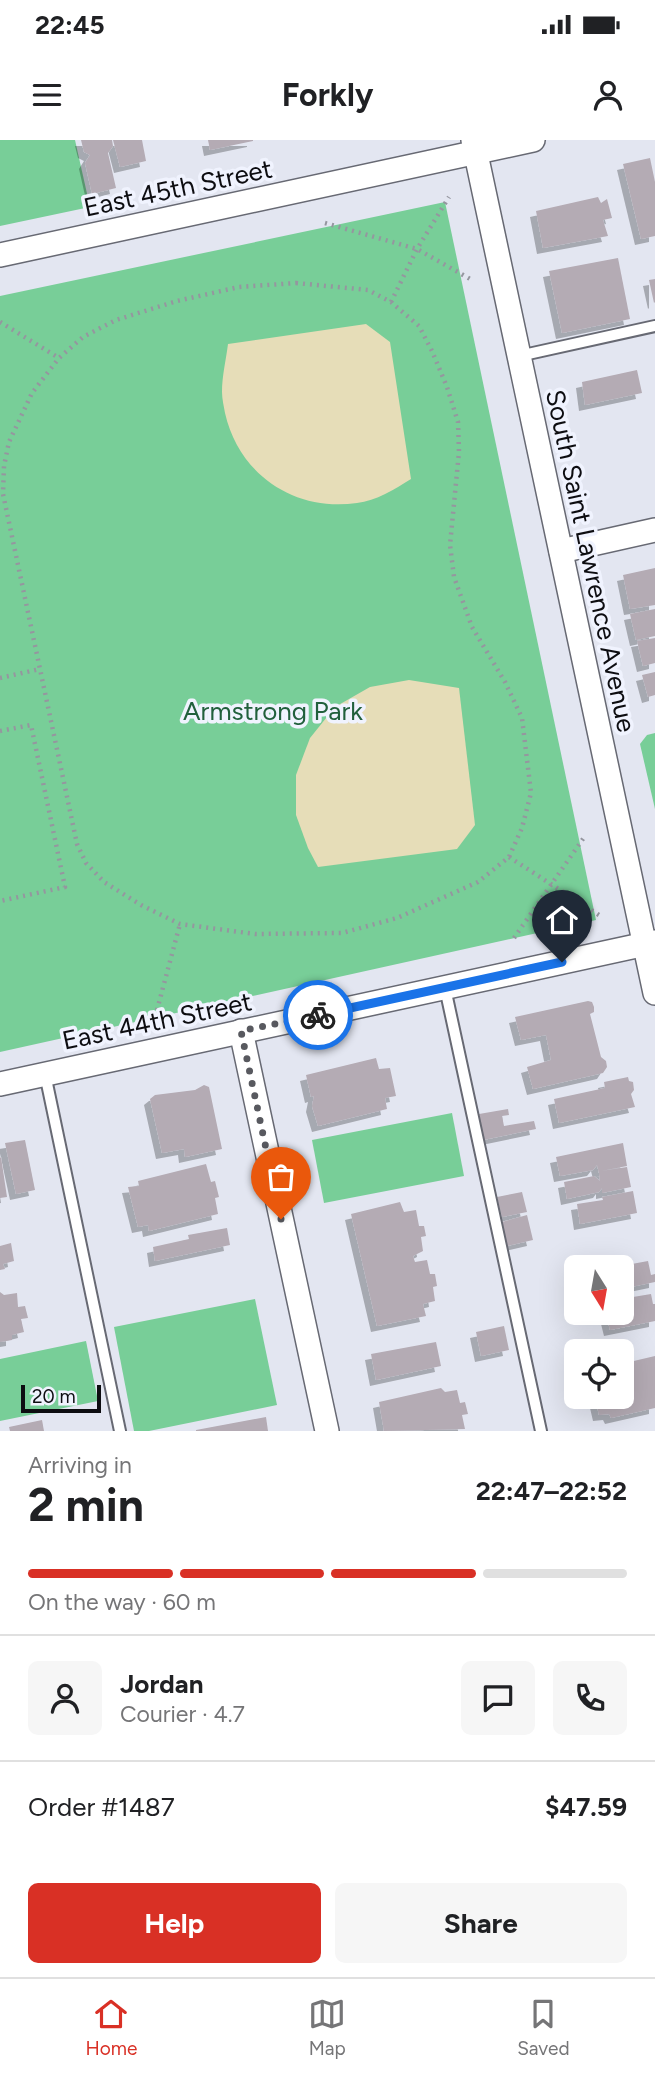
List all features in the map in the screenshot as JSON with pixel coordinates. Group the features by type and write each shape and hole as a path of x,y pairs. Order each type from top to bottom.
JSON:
{"street":[{"name":"East 45th Street","path":"0,255 474,146 533,140"},
{"name":"South Saint Lawrence Avenue","path":"474,146 561,551 650,943 655,993"},
{"path":"561,551 655,530"},
{"name":"East 44th Street","path":"0,1084 650,943"},
{"path":"241,1031 327,1431"}],"lane":[{"path":"519,356 655,327"},
{"path":"445,988 541,1431"},
{"path":"45,1074 120,1431"}],"path":[{"path":"391,302 417,249 449,197"},
{"path":"325,223 417,249 472,280"},
{"path":"296,284 340,287 368,290 391,302 419,327 447,387 458,422 459,452 450,545 454,577 472,627 505,682 522,718 531,793 522,828 509,857 478,883 365,929 342,933 255,934 180,924 141,905 104,882 86,863 77,844 3,494 4,466 9,442 32,393 59,358 83,337 116,320 177,301 239,287 296,284"},
{"path":"0,322 59,358"},
{"path":"0,678 40,669"},
{"path":"0,732 31,725 65,887 0,901"},
{"path":"514,938 585,836"},
{"path":"509,857 602,917"},
{"path":"158,1010 180,924"}],"green space":[{"path":"0,140 75,140 90,207 0,226"},
{"name":"Armstrong Park","path":"445,202 596,920 0,1052 0,296"},
{"path":"655,733 655,809 640,744 647,735"},
{"path":"452,1113 464,1176 324,1203 312,1140"},
{"path":"255,1299 277,1405 149,1431 134,1431 114,1327"},
{"path":"86,1341 98,1401 0,1421 0,1359"}],"sand":[{"path":"366,324 390,342 411,479 378,497 357,503 334,504 292,495 273,485 257,471 232,435 222,395 228,344"},
{"path":"409,680 459,688 475,825 457,849 318,867 296,815 296,775 310,738 335,707 370,687"}],"building":[{"path":"81,140 112,140 113,146 108,153 116,188 92,194 85,163 90,155 84,152"},
{"path":"113,140 142,140 146,161 120,167"},
{"path":"208,140 253,140 253,141 210,150"},
{"path":"650,158 655,182 655,236 641,239 623,164"},
{"path":"598,197 601,203 607,199 612,218 603,220 608,236 543,248 536,211"},
{"path":"618,258 630,319 562,333 549,271"},
{"path":"655,279 655,302 654,303 649,280"},
{"path":"637,370 642,393 585,405 582,382"},
{"path":"655,568 655,605 630,609 623,575"},
{"path":"655,609 655,636 636,640 630,614"},
{"path":"655,638 655,663 643,666 637,641"},
{"path":"655,672 655,695 648,697 642,675"},
{"path":"592,1002 594,1007 594,1012 590,1014 601,1057 606,1061 607,1067 603,1073 533,1089 527,1067 551,1060 546,1035 521,1040 515,1017"},
{"path":"376,1058 379,1069 390,1068 396,1096 385,1098 387,1109 318,1126 312,1106 314,1096 311,1097 306,1075"},
{"path":"628,1077 629,1081 633,1082 634,1090 631,1094 635,1107 559,1123 554,1099 605,1088 604,1082"},
{"path":"204,1085 209,1087 222,1149 185,1157 184,1149 162,1153 150,1099 155,1095 195,1090"},
{"path":"508,1109 509,1115 502,1116 504,1126 534,1121 536,1129 483,1140 479,1114"},
{"path":"25,1140 35,1190 16,1194 5,1143"},
{"path":"623,1143 627,1166 601,1171 627,1167 631,1187 602,1193 602,1188 599,1192 567,1199 564,1182 594,1176 600,1181 597,1165 593,1170 560,1176 556,1157"},
{"path":"0,1158 7,1197 0,1198"},
{"path":"206,1164 211,1182 215,1181 219,1197 215,1198 218,1214 149,1231 148,1225 138,1227 128,1187 139,1186 138,1181"},
{"path":"633,1191 637,1213 580,1224 577,1204"},
{"path":"522,1192 527,1212 502,1217 497,1197"},
{"path":"400,1202 404,1212 416,1210 419,1226 424,1226 426,1236 421,1237 423,1251 413,1256 415,1262 427,1260 430,1274 435,1274 435,1301 423,1304 426,1316 377,1326 351,1214"},
{"path":"527,1215 533,1240 507,1246 502,1222"},
{"path":"227,1228 230,1245 155,1261 153,1247 189,1239 188,1235"},
{"path":"11,1243 14,1261 3,1264 5,1269 0,1270 0,1246"},
{"path":"648,1261 651,1275 655,1274 655,1282 634,1286 634,1264"},
{"path":"0,1292 4,1295 17,1293 18,1307 25,1306 28,1318 21,1319 24,1332 12,1335 12,1340 0,1342"},
{"path":"651,1294 655,1304 655,1321 610,1330 609,1325 634,1325 634,1297"},
{"path":"504,1326 509,1350 481,1356 476,1332"},
{"path":"436,1342 441,1366 376,1380 371,1354"},
{"path":"655,1356 655,1408 611,1418 609,1414 599,1415 598,1409 634,1409 634,1361"},
{"path":"441,1388 445,1392 457,1390 460,1403 465,1402 468,1414 462,1415 465,1429 384,1431 379,1402"},
{"path":"266,1417 268,1431 196,1431 196,1430"},
{"path":"42,1420 44,1431 10,1431 9,1427"}],"way so far":[{"path":"281,1219 241,1031 318,1015"}],"route":[{"path":"318,1015 562,962"}]}
